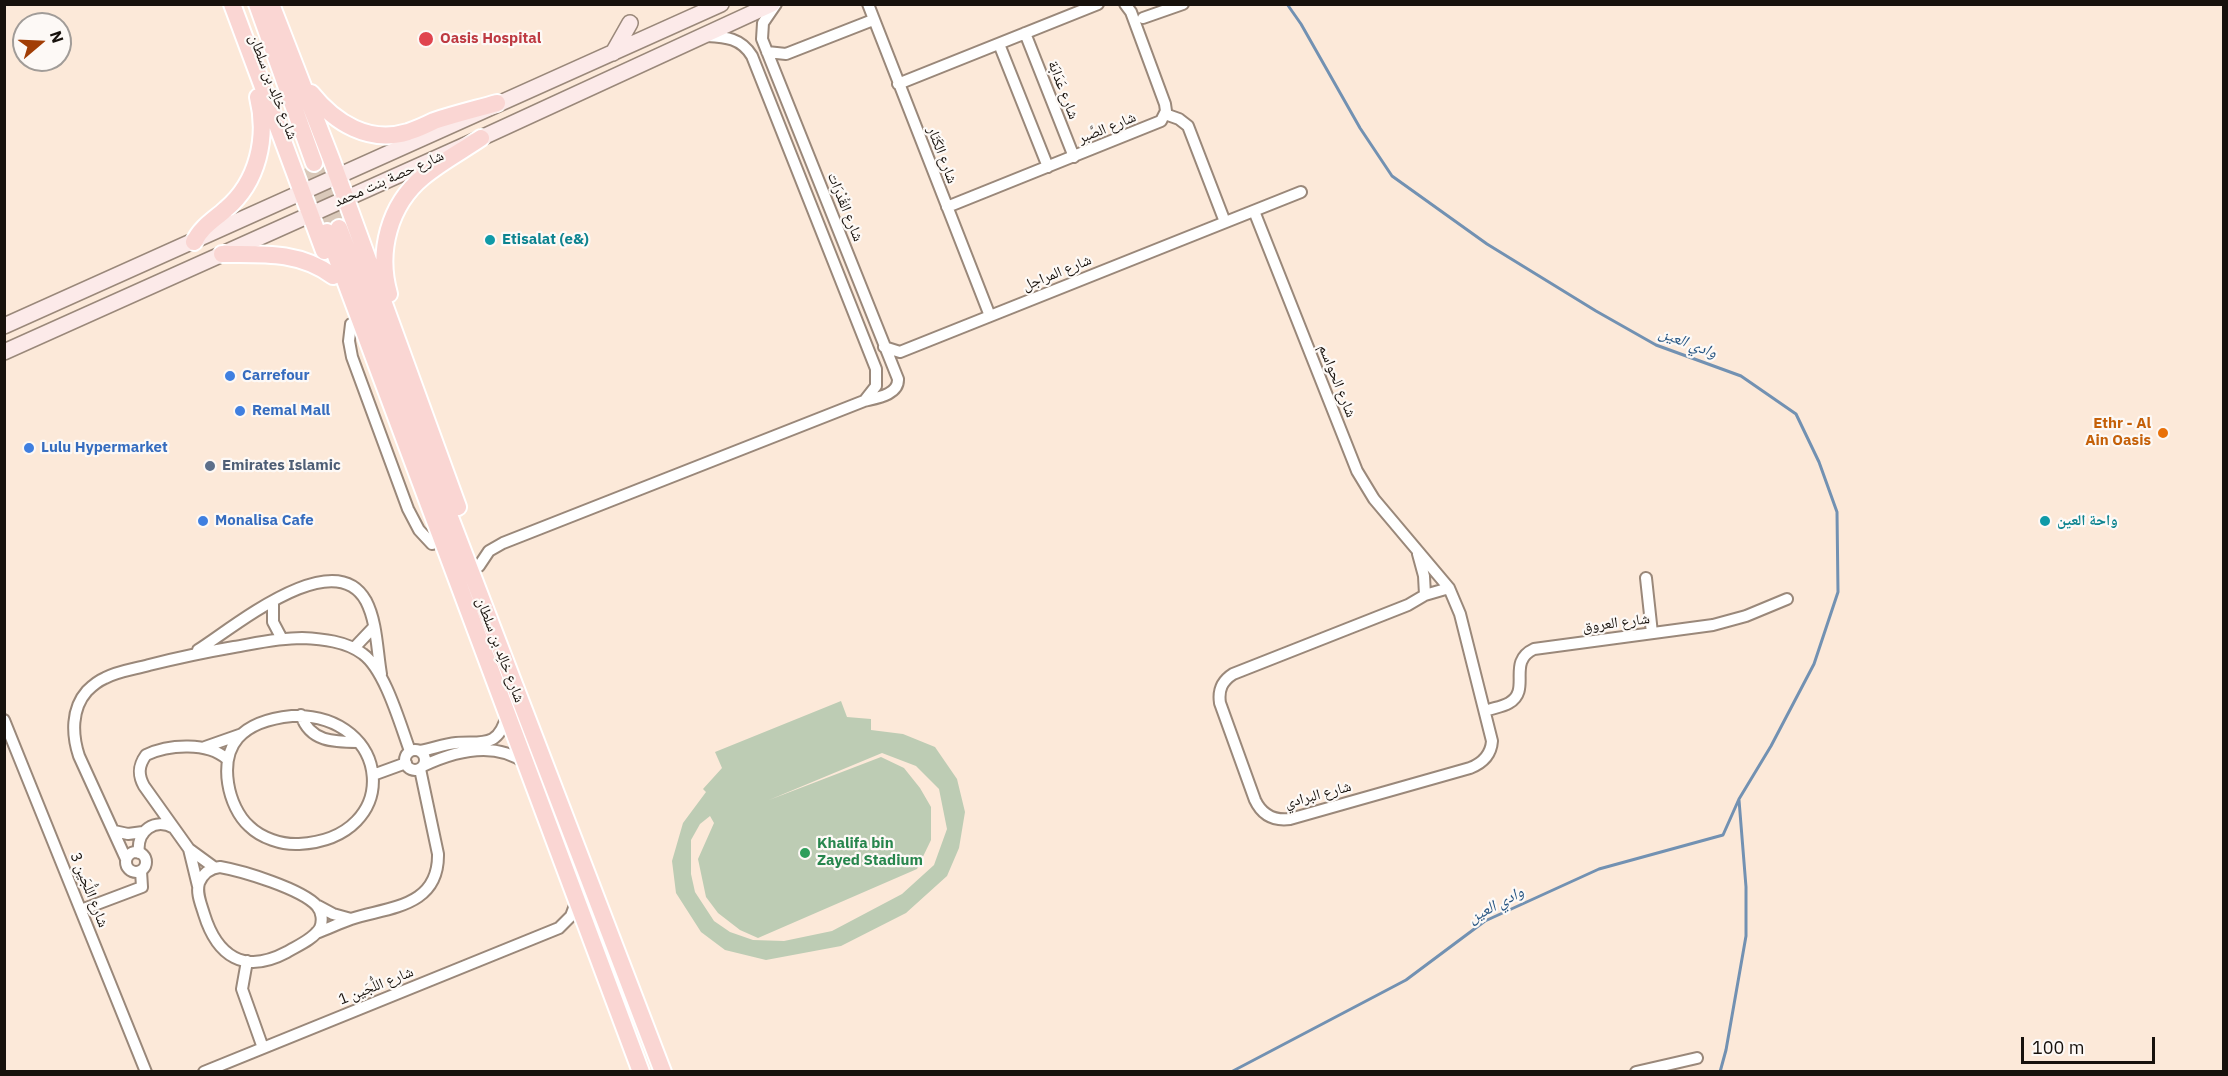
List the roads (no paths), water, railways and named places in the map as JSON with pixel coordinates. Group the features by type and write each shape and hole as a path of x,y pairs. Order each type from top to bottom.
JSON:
{"main road":[{"path":"232,4 448,585 467,603"},
{"name":"شارع خالِد بن سلطان","path":"242,4 309,166 257,4"},
{"path":"271,4 338,176 479,566 493,609 502,654"},
{"name":"شارع حصة بنت محمد","path":"4,326 721,4"},
{"name":"شارع حصة بنت محمد","path":"4,352 774,4"},
{"path":"613,53 630,22"},
{"path":"194,242 204,227 227,209 241,193 256,165 261,146 261,118 251,58"},
{"path":"299,76 322,108 335,119 350,128 370,134 399,134 453,115 497,104"},
{"path":"422,410 385,281 384,258 387,236 394,215 413,186 430,171 481,138"},
{"name":"شارع خالِد بن سلطان","path":"641,1071 507,715 333,230 502,654 663,1071"},
{"path":"222,254 263,254 295,258 315,264 333,276"}],"street":[{"name":"شارع القُدْرَات","path":"774,4 765,18 762,39 898,384 891,393"},
{"name":"شارع الكَنَار","path":"868,4 990,316"},
{"path":"898,84 1098,4"},
{"path":"1125,4 1131,12 1165,104 1165,114 1179,118 1188,126 1225,222"},
{"path":"1137,30 1142,12 1183,4"},
{"path":"767,52 786,54 873,20"},
{"name":"شارع عَدَابَة","path":"1025,33 1074,157"},
{"name":"شارع القُدْرَات","path":"704,36 731,38 745,47 752,56 877,378"},
{"path":"999,44 1048,167"},
{"path":"775,71 786,54"},
{"path":"772,107 787,101"},
{"name":"شارع الصَّبر","path":"947,207 1154,125 1161,121 1165,114"},
{"name":"شارع المراجل","path":"900,352 1301,192"},
{"name":"شارع الحواسم","path":"1254,211 1357,471 1374,499 1416,548"},
{"path":"864,401 873,391 877,378 892,368 895,357 900,352 884,347"},
{"path":"877,378 883,389 891,393"},
{"path":"479,566 489,551 503,543 864,401 891,393"},
{"path":"1416,548 1424,576 1425,595"},
{"name":"شارع البرادي","path":"1416,548 1449,588 1460,614 1492,735 1492,746 1487,756 1475,766 1290,819 1272,818 1258,807 1220,703 1219,693 1225,680 1233,674 1408,605 1425,595 1449,588"},
{"path":"1646,578 1652,633"},
{"path":"193,654 273,601 294,590 321,581 343,582 356,589 365,600 373,628 382,680"},
{"name":"شارع العروق","path":"1485,711 1509,703 1516,696 1520,687 1520,663 1530,651 1723,623 1787,599"},
{"path":"273,601 273,622 282,639"},
{"path":"354,648 373,628"},
{"path":"229,630 235,647"},
{"path":"141,871 133,872 125,864 126,859 76,747 74,722 81,699 94,684 112,675 193,654 282,639 325,640 354,648 369,659 382,680 415,751 424,757 422,767 439,862 435,875 424,892 408,903 385,912 351,919 316,933 278,957 261,962 248,961 231,956 214,940 208,927 189,849"},
{"path":"300,715 310,731 320,738 358,742"},
{"path":"243,733 232,747 227,759 230,792 246,824 258,833 286,843 303,844 322,840 350,827 362,815 370,801 373,775 366,755 358,742 351,734 334,724 300,715 272,719 206,747 163,749 146,755 140,766 141,780 189,849 214,868 236,870 266,880 298,894 333,914 351,919"},
{"path":"507,715 500,730 490,741 462,748 422,767 410,769 406,764 406,756 415,751 462,748 500,751 513,755 525,763"},
{"name":"شارع اللُّجَين 3","path":"4,720 146,1071"},
{"path":"206,747 227,759"},
{"path":"373,775 406,764"},
{"path":"139,853 138,842 158,805"},
{"path":"114,831 128,834 160,823 174,828"},
{"path":"81,910 142,887 141,871 146,861 145,857 139,853 131,853 126,859"},
{"path":"198,888 202,878 214,868"},
{"path":"559,928 571,916 577,900"},
{"path":"316,933 322,919 317,906"},
{"path":"559,928 571,928 589,933"},
{"name":"شارع اللُّجَين 1","path":"204,1071 559,928"},
{"path":"248,961 242,989 263,1048"},
{"path":"1636,1071 1697,1058"}],"waterway":[{"name":"وادي العين","path":"1231,1072 1406,980 1485,921 1599,869 1723,835 1739,799 1771,746 1814,664 1838,592 1837,512 1819,462 1796,414 1741,376 1656,345 1596,311 1487,244 1392,176 1360,128 1301,24 1287,4"},
{"name":"وادي العين","path":"1720,1072 1746,936 1746,887 1739,800"}],"tunnel":[{"path":"314,163 339,228"},
{"path":"304,169 327,232"}],"place":[{"name":"Oasis Hospital","path":"426,39"},
{"name":"Etisalat (e&)","path":"490,240"},
{"name":"Carrefour","path":"230,376"},
{"name":"Remal Mall","path":"240,411"},
{"name":"Ethr - Al Ain Oasis","path":"2163,433"},
{"name":"Lulu Hypermarket","path":"29,448"},
{"name":"Emirates Islamic","path":"210,466"},
{"name":"Monalisa Cafe","path":"203,521"},
{"name":"واحة العين","path":"2045,521"},
{"name":"Khalifa bin Zayed Stadium","path":"805,853"}]}
